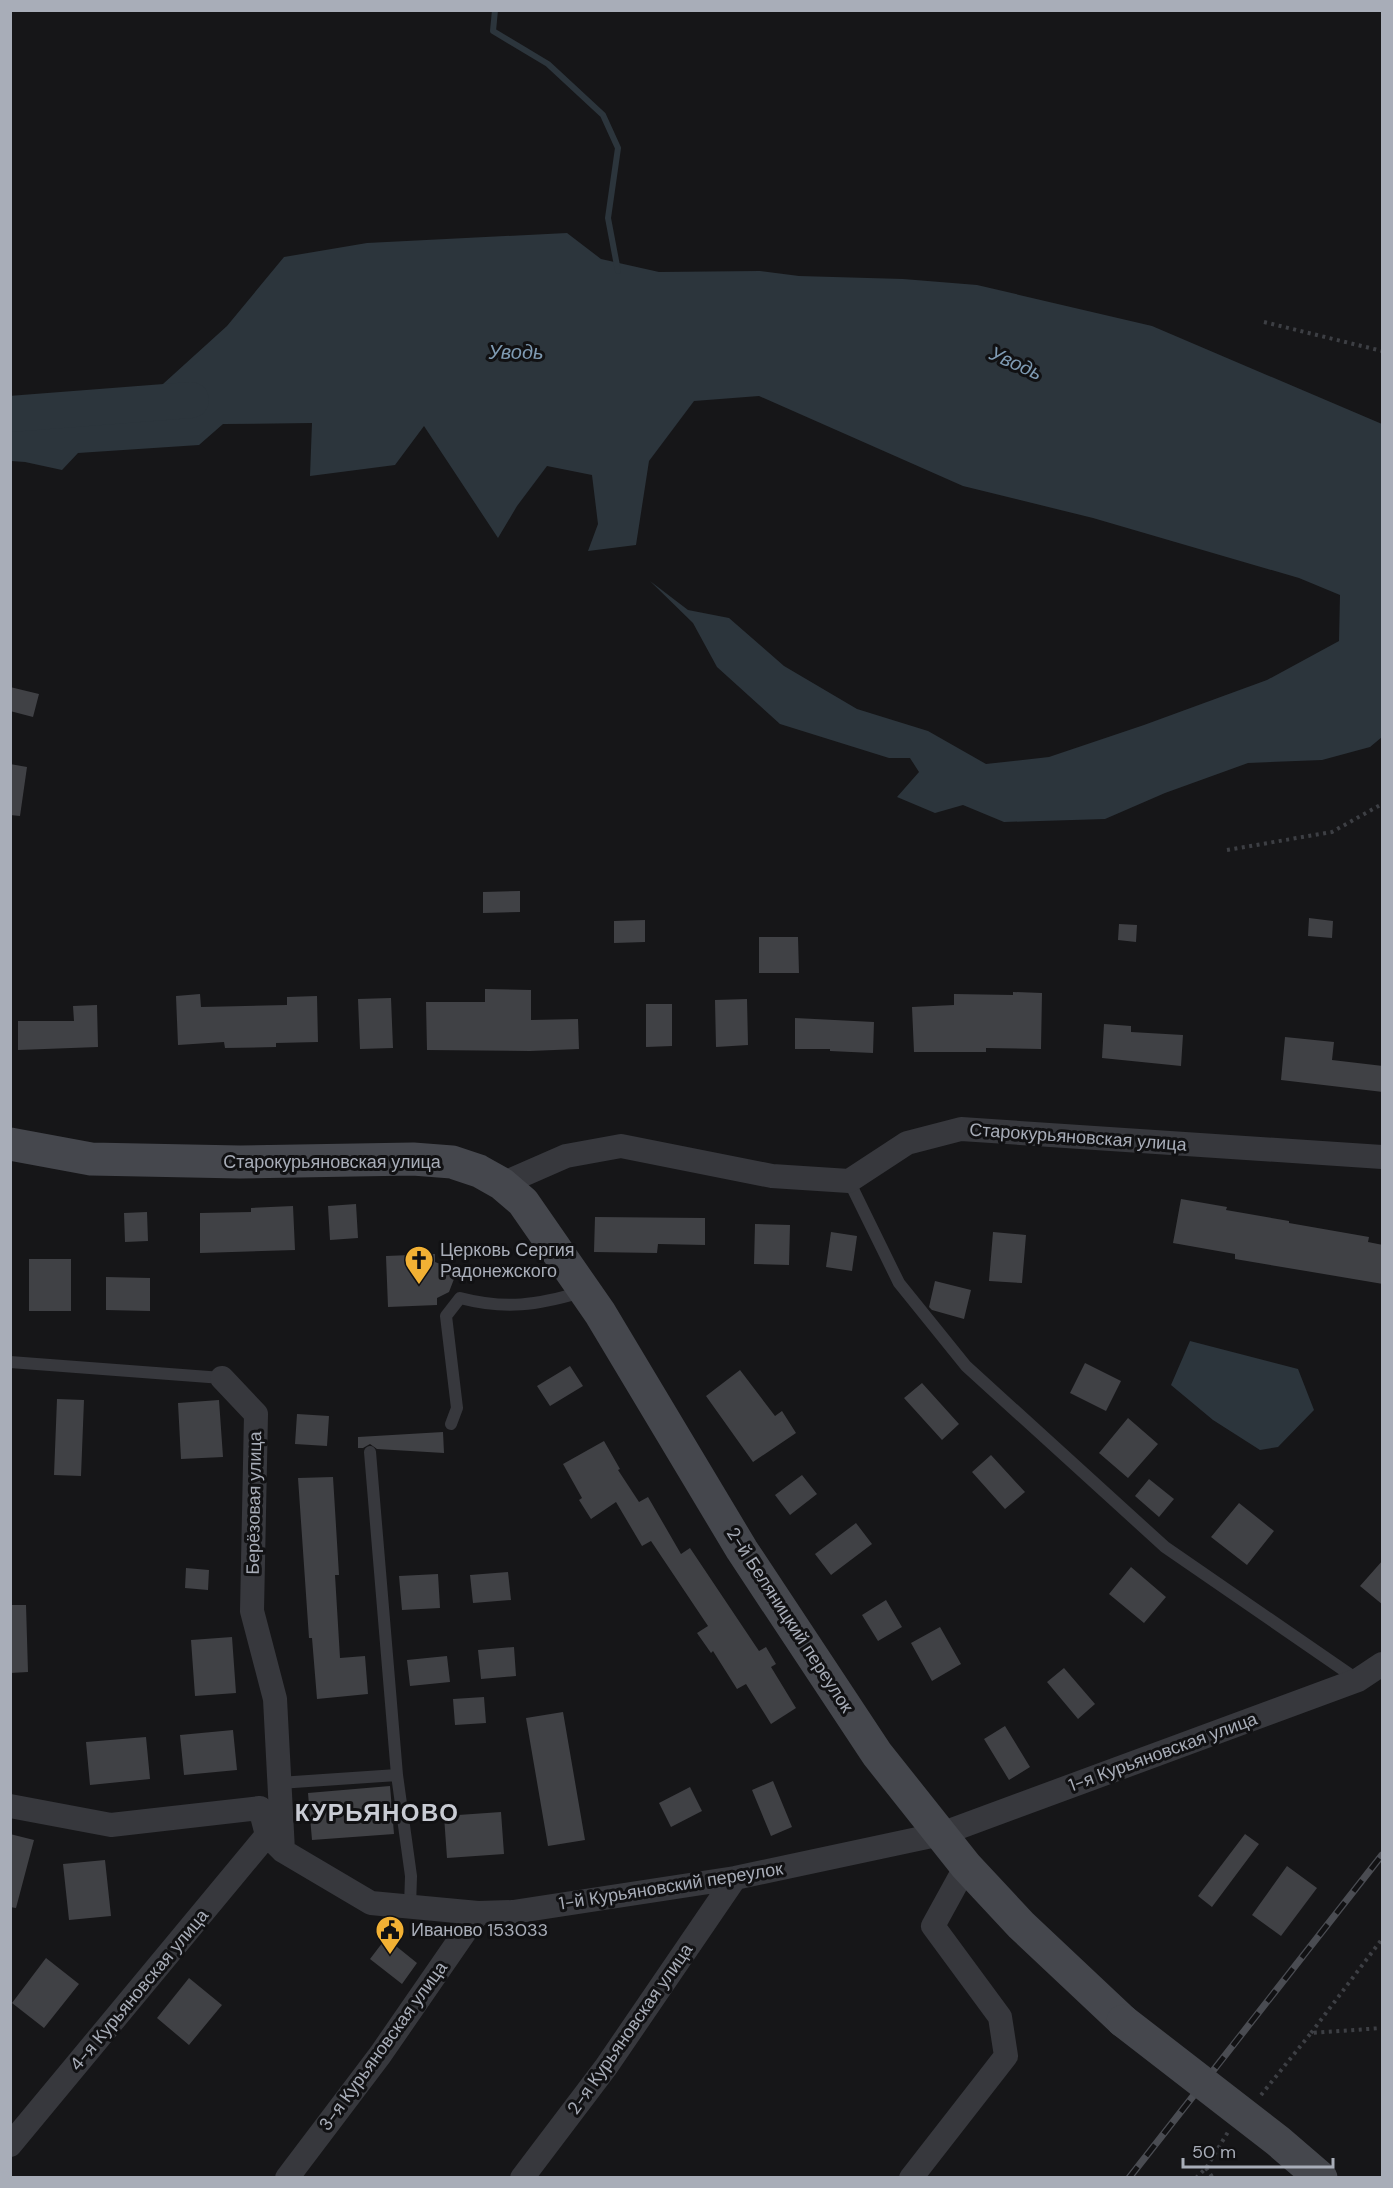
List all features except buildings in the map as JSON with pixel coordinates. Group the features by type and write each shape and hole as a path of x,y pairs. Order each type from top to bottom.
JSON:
{"main road":[{"name":"Старокурьяновская улица","path":"10,1144 91,1159 240,1162 370,1159 452,1162 479,1171 502,1184"},
{"name":"2-й Беляницкий переулок","path":"502,1184 523,1202 585,1291 742,1550 878,1754 966,1866 1021,1926 1123,2021 1278,2141 1321,2178"}],"street":[{"name":"Старокурьяновская улица","path":"849,1181 907,1143 961,1130 1383,1157"},
{"path":"502,1184 566,1156 621,1146 772,1176 849,1181"},
{"name":"Берёзовая улица","path":"222,1378 256,1414 252,1611 275,1699 279,1783 275,1843"},
{"name":"1-я Курьяновская улица","path":"941,1834 1358,1680 1383,1664"},
{"path":"10,1806 111,1825 260,1808 275,1843"},
{"name":"1-й Курьяновский переулок","path":"275,1843 371,1904 478,1913 513,1912 735,1878 941,1834"},
{"name":"4-я Курьяновская улица","path":"10,2145 275,1843"},
{"path":"911,2178 1006,2056 1000,2017 933,1926 966,1866"},
{"name":"2-я Курьяновская улица","path":"522,2178 606,2067 735,1878"},
{"name":"3-я Курьяновская улица","path":"287,2178 380,2055 478,1913"}],"lane":[{"path":"849,1181 899,1283 966,1366 1165,1547 1358,1680"},
{"path":"451,1424 457,1408 446,1316 460,1298 478,1303 517,1306 543,1303 585,1291"},
{"name":"Берёзовая улица","path":"10,1362 222,1378"},
{"path":"370,1452 397,1775 411,1876 410,1907"},
{"path":"279,1783 397,1775"}],"path":[{"path":"1263,322 1383,351"},
{"path":"1227,850 1332,832 1383,804"},
{"path":"1257,2098 1311,2033 1383,1939"},
{"path":"1311,2033 1383,2028"},
{"path":"1196,2178 1206,2168 1230,2128"},
{"path":"1206,2168 1213,2178"}],"water":[{"name":"Уводь","path":"567,233 601,259 659,272 760,271 799,276 903,279 977,285 1152,326 1382,424 1382,737 1370,747 1322,760 1248,763 1165,793 1105,819 1004,822 963,805 935,813 897,797 919,772 910,758 889,758 780,724 717,667 693,623 650,581 688,610 729,618 784,666 857,709 928,731 986,764 1049,757 1267,680 1339,641 1340,595 1299,578 1093,518 963,486 759,396 694,401 649,461 636,545 588,551 598,524 592,475 547,466 517,506 498,538 424,426 395,465 310,476 312,423 223,424 199,445 78,453 62,470 11,461 11,421 38,423 142,403 227,326 284,257 367,243"},
{"path":"1190,1341 1298,1369 1314,1410 1278,1447 1260,1450 1213,1420 1171,1385"}],"waterway":[{"path":"495,10 493,31 548,64 603,115 618,148 608,218 618,271"},
{"name":"Уводь","path":"10,414 191,400"}],"railway":[{"path":"1129,2178 1382,1855"}],"place":[{"name":"Церковь Сергия Радонежского","path":"419,1286"},
{"name":"Иваново 153033","path":"390,1956"}],"district":[{"name":"КУРЬЯНОВО","path":"377,1813"}]}
